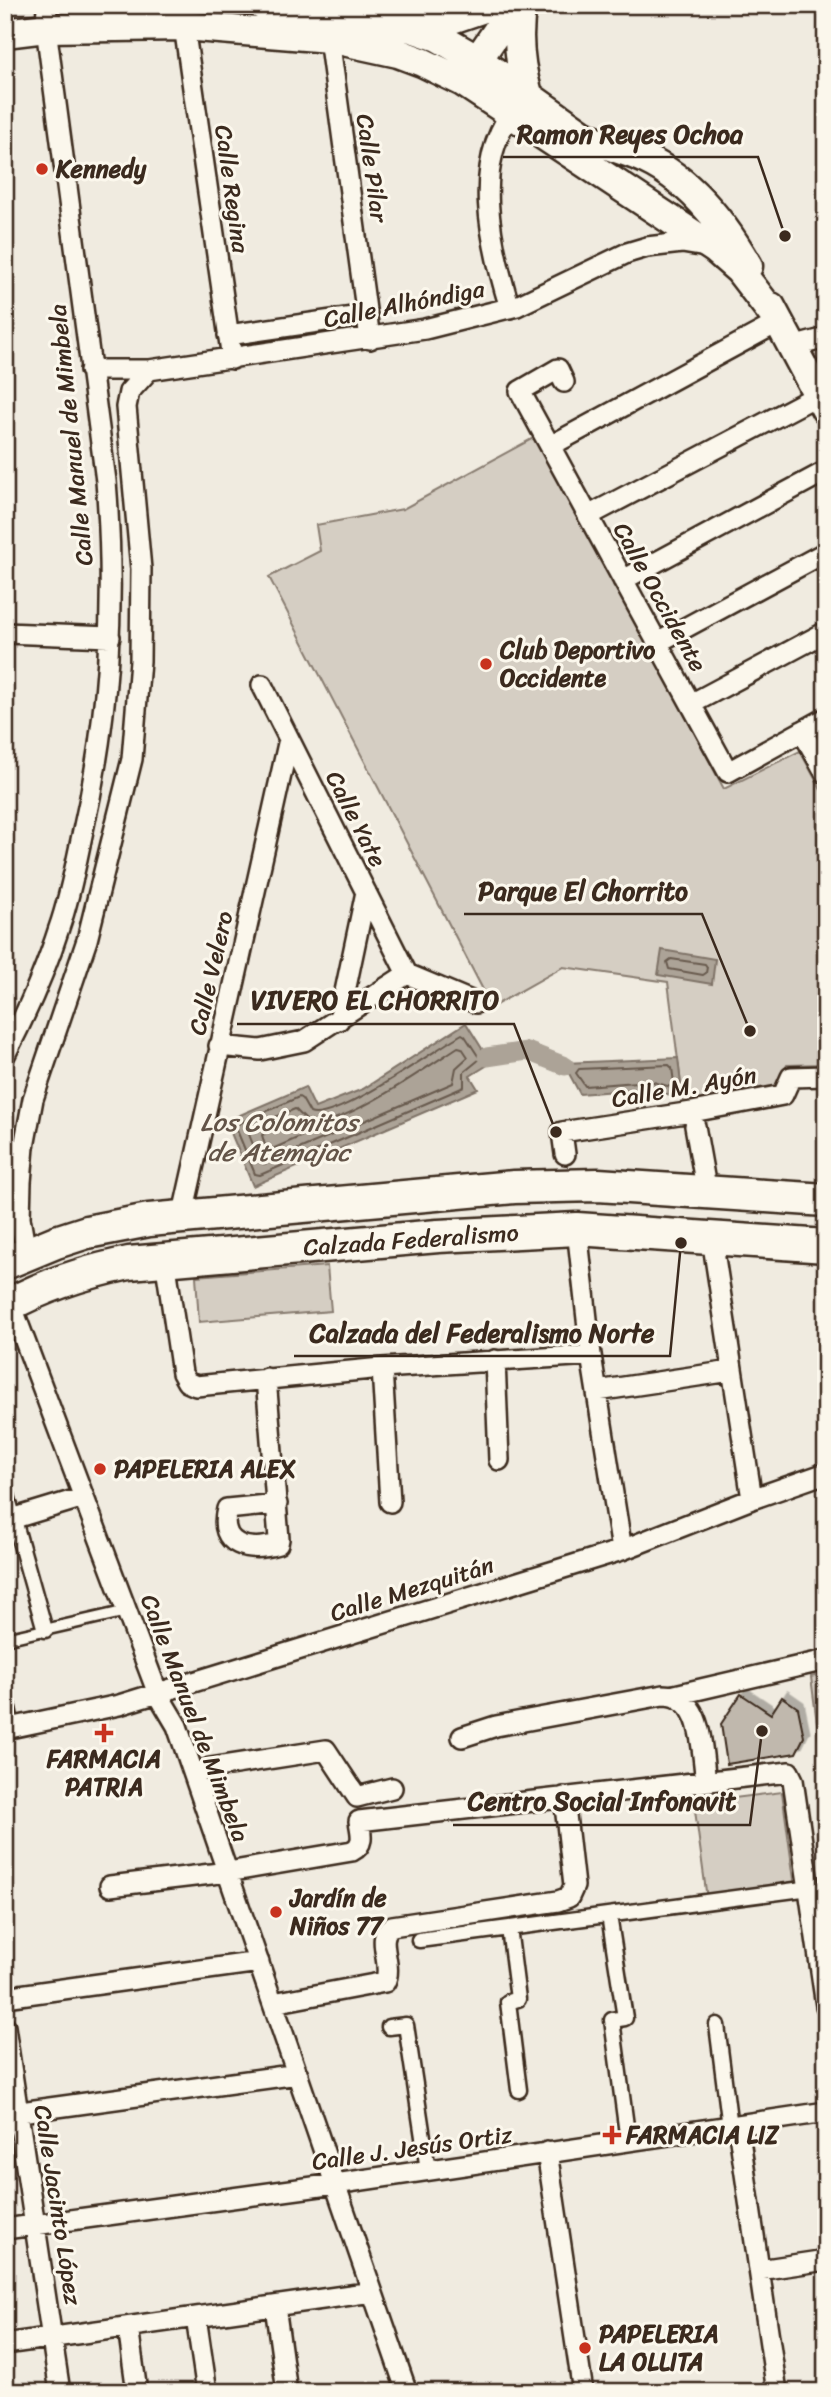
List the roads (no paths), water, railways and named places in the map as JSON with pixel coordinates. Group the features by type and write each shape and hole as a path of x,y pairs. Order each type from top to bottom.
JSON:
{"main road":[{"path":"262,5 334,19 398,53 422,62 470,71"},
{"path":"470,71 516,5"},
{"path":"519,104 523,77 518,42 522,5"},
{"path":"5,33 47,17 184,26 400,16 477,8"},
{"path":"400,16 438,37 470,71 519,104 650,205 724,244"},
{"path":"519,104 602,145 639,156 654,164 695,196 721,224 724,244 779,322 822,402"},
{"path":"650,205 654,164"},
{"name":"Calzada Federalismo","path":"15,1258 87,1232 149,1220 525,1186 598,1185 826,1200"},
{"name":"Calzada Federalismo","path":"8,1305 82,1274 129,1263 438,1236 577,1229 826,1246"}],"street":[{"path":"398,53 400,16"},
{"name":"Calle Manuel de Mimbela","path":"5,1055 27,1011 60,926 91,796 103,730 110,637 110,540 106,481 47,17"},
{"name":"Calle Pilar","path":"334,19 370,339"},
{"name":"Calle Regina","path":"184,26 232,359"},
{"path":"510,308 490,220 489,186 493,149 519,104"},
{"name":"Calle Alhóndiga","path":"90,370 149,370 436,327 510,308 637,250 682,243 724,244"},
{"name":"Calle Alhóndiga","path":"228,335 367,315"},
{"path":"550,446 779,322"},
{"path":"792,347 826,338"},
{"name":"Calle Occidente","path":"564,382 558,369 520,391 728,772 802,731"},
{"path":"15,1258 24,1147 33,1099 87,940 132,759 140,661 141,569 126,407 129,392 149,370"},
{"path":"588,516 822,402"},
{"path":"623,580 826,471"},
{"path":"657,643 826,552"},
{"path":"5,632 110,637"},
{"path":"691,704 826,632"},
{"name":"Calle Yate","path":"262,685 407,974"},
{"path":"826,718 802,731 826,774"},
{"name":"Calle Velero","path":"181,1218 289,739"},
{"path":"339,1020 366,892"},
{"path":"219,1046 260,1050 304,1041 407,974 476,1003"},
{"path":"39,982 40,992 47,1001 68,995"},
{"path":"27,1011 46,1009 56,1030"},
{"name":"Calle M. Ayón","path":"565,1154 562,1132 783,1095 791,1077 826,1076"},
{"name":"Calle M. Ayón","path":"695,1126 708,1193"},
{"path":"577,1229 591,1355 622,1550"},
{"path":"712,1238 752,1499"},
{"path":"165,1259 181,1373 187,1382 196,1386 382,1368 591,1355"},
{"name":"Calle Manuel de Mimbela","path":"8,1305 158,1694 177,1726 407,2392"},
{"path":"495,1360 499,1460"},
{"path":"382,1368 390,1502"},
{"path":"597,1391 731,1371"},
{"path":"266,1378 276,1504"},
{"name":"Calle Mezquitán","path":"10,1728 158,1694 622,1550 826,1473"},
{"path":"5,1488 10,1520 45,1630"},
{"path":"10,1520 84,1497"},
{"path":"462,1737 496,1726 675,1695 826,1660"},
{"path":"675,1695 691,1707 696,1718 706,1781"},
{"path":"194,1775 210,1769 326,1750 357,1797 392,1788"},
{"path":"110,1886 228,1872 352,1851 362,1842 359,1821 789,1772 793,1780 826,2006"},
{"path":"274,2003 385,1982 388,1975 383,1936 392,1926 558,1901 569,1897 574,1886 564,1797"},
{"path":"418,1940 810,1888"},
{"path":"609,1915 625,2018 612,2020 628,2141"},
{"path":"509,1928 518,2000 508,2002 519,2090"},
{"path":"5,1997 259,1962"},
{"path":"389,2027 406,2025 428,2170"},
{"path":"717,2025 778,2392"},
{"name":"Calle Jacinto López","path":"5,2026 12,2113 36,2225 60,2392"},
{"path":"12,2113 298,2074"},
{"name":"Calle J. Jesús Ortiz","path":"5,2229 826,2112"},
{"path":"547,2152 583,2392"},
{"path":"759,2270 826,2260"},
{"path":"5,2344 372,2292"},
{"path":"275,2306 287,2392"},
{"path":"196,2317 207,2392"},
{"path":"128,2327 137,2392"}],"lane":[{"path":"5,1639 127,1611"},
{"path":"5,1683 10,1728"}],"water":[{"path":"662,950 715,959 712,984 658,975"},
{"name":"Los Colomitos de Atemajac","path":"466,1023 491,1063 470,1076 478,1089 253,1186 226,1121 305,1087 315,1108 363,1089"},
{"path":"678,1058 682,1094 670,1095 651,1088 580,1094 565,1066 565,1063"}],"waterway":[{"path":"487,1057 527,1051 565,1066"}],"place":[{"name":"Kennedy","path":"42,169"},
{"name":"Ramon Reyes Ochoa","path":"785,236"},
{"name":"Club Deportivo Occidente","path":"486,664"},
{"name":"Parque El Chorrito","path":"750,1031"},
{"name":"VIVERO EL CHORRITO","path":"556,1132"},
{"name":"Calzada del Federalismo Norte","path":"681,1243"},
{"name":"PAPELERIA ALEX","path":"100,1469"},
{"name":"Centro Social Infonavit","path":"762,1731"},
{"name":"FARMACIA PATRIA","path":"104,1733"},
{"name":"Jardín de Niños 77","path":"276,1912"},
{"name":"FARMACIA LIZ","path":"612,2135"},
{"name":"PAPELERIA LA OLLITA","path":"585,2348"}]}
